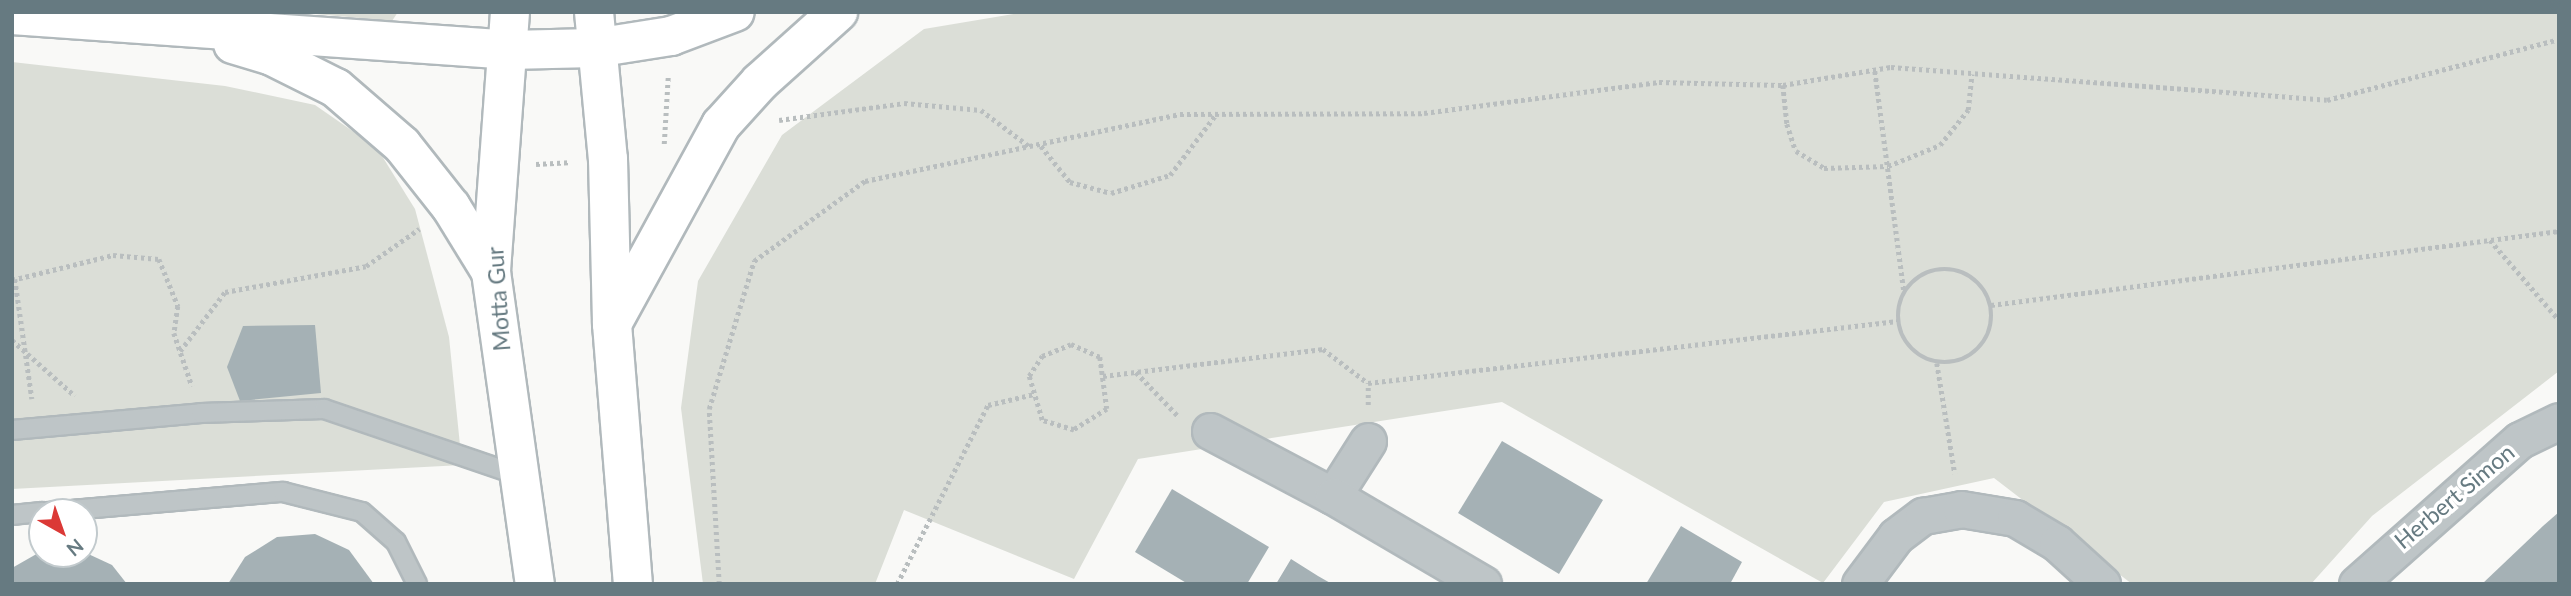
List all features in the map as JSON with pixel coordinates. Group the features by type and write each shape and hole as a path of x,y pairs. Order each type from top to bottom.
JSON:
{"main road":[{"name":"Motta Gur","path":"510,12 491,272 535,584"},
{"path":"12,15 508,50 594,30 671,36 735,12"},
{"path":"612,324 721,125 760,82 838,12"},
{"path":"163,25 270,55 336,89 402,145 451,207 491,272"},
{"path":"594,30 608,159 612,324 633,584"}],"street":[{"name":"Herbert Simon","path":"2357,584 2521,440 2559,421"},
{"path":"1210,431 1333,496 1483,584"},
{"path":"1333,496 1367,441"},
{"path":"1860,584 1896,536 1923,516 1961,509 2015,518 2057,544 2102,584"}],"lane":[{"path":"12,430 107,424 201,413 324,409 518,475"},
{"path":"98,508 283,492 362,512 396,542 417,584"}],"path":[{"path":"663,149 671,36"},
{"path":"719,584 709,408 754,261 865,181 1029,146 1041,146 1181,114 1424,113 1659,82 1783,85 1891,67 2327,100 2559,38"},
{"path":"1875,71 1905,290 1897,321 1910,349 1937,363 1953,363 1980,348 1992,320 1991,305 1974,278 1960,270 1929,271 1905,290"},
{"path":"1783,85 1787,124 1796,151 1824,168 1888,166 1940,145 1968,110 1972,74"},
{"path":"827,116 904,103 981,110 1029,146"},
{"path":"1041,146 1070,182 1111,193 1170,175 1217,113"},
{"path":"180,351 225,292 366,266 451,207"},
{"path":"1991,305 2559,231"},
{"path":"2490,240 2559,320"},
{"path":"35,428 28,354 13,279 113,255 159,259 178,306 174,333 201,413"},
{"path":"1103,376 1323,349 1368,383 1897,321"},
{"path":"12,340 107,424"},
{"path":"1072,344 1100,357 1103,376 1107,409 1074,430 1042,420 1029,376 1041,356 1072,344"},
{"path":"1937,363 1961,509"},
{"path":"1136,372 1173,414 1210,431"},
{"path":"897,584 988,405 1034,394"}],"shaded area":[{"path":"294,12 398,12 392,21"},
{"path":"1025,12 2559,12 2559,371 2372,516 2311,584 2132,584 1994,478 1884,502 1823,583 1502,402 1138,459 1074,579 904,510 875,584 703,584 681,408 698,281 782,135 924,29"},
{"path":"12,62 225,86 315,105 377,148 415,209 449,337 462,465 12,489"}],"building":[{"path":"315,325 321,393 240,401 227,367 243,326"},
{"path":"1502,441 1603,500 1559,574 1458,513"},
{"path":"1172,489 1269,547 1247,584 1188,584 1135,552"},
{"path":"2559,512 2559,584 2482,584 2543,526"},
{"path":"1681,526 1742,562 1730,584 1646,584"},
{"path":"315,534 349,550 374,584 228,584 245,557 277,537"},
{"path":"98,558 112,565 127,584 12,584 12,568 28,559 28,568 98,568"},
{"path":"1291,559 1318,576 1332,584 1276,584"}]}
